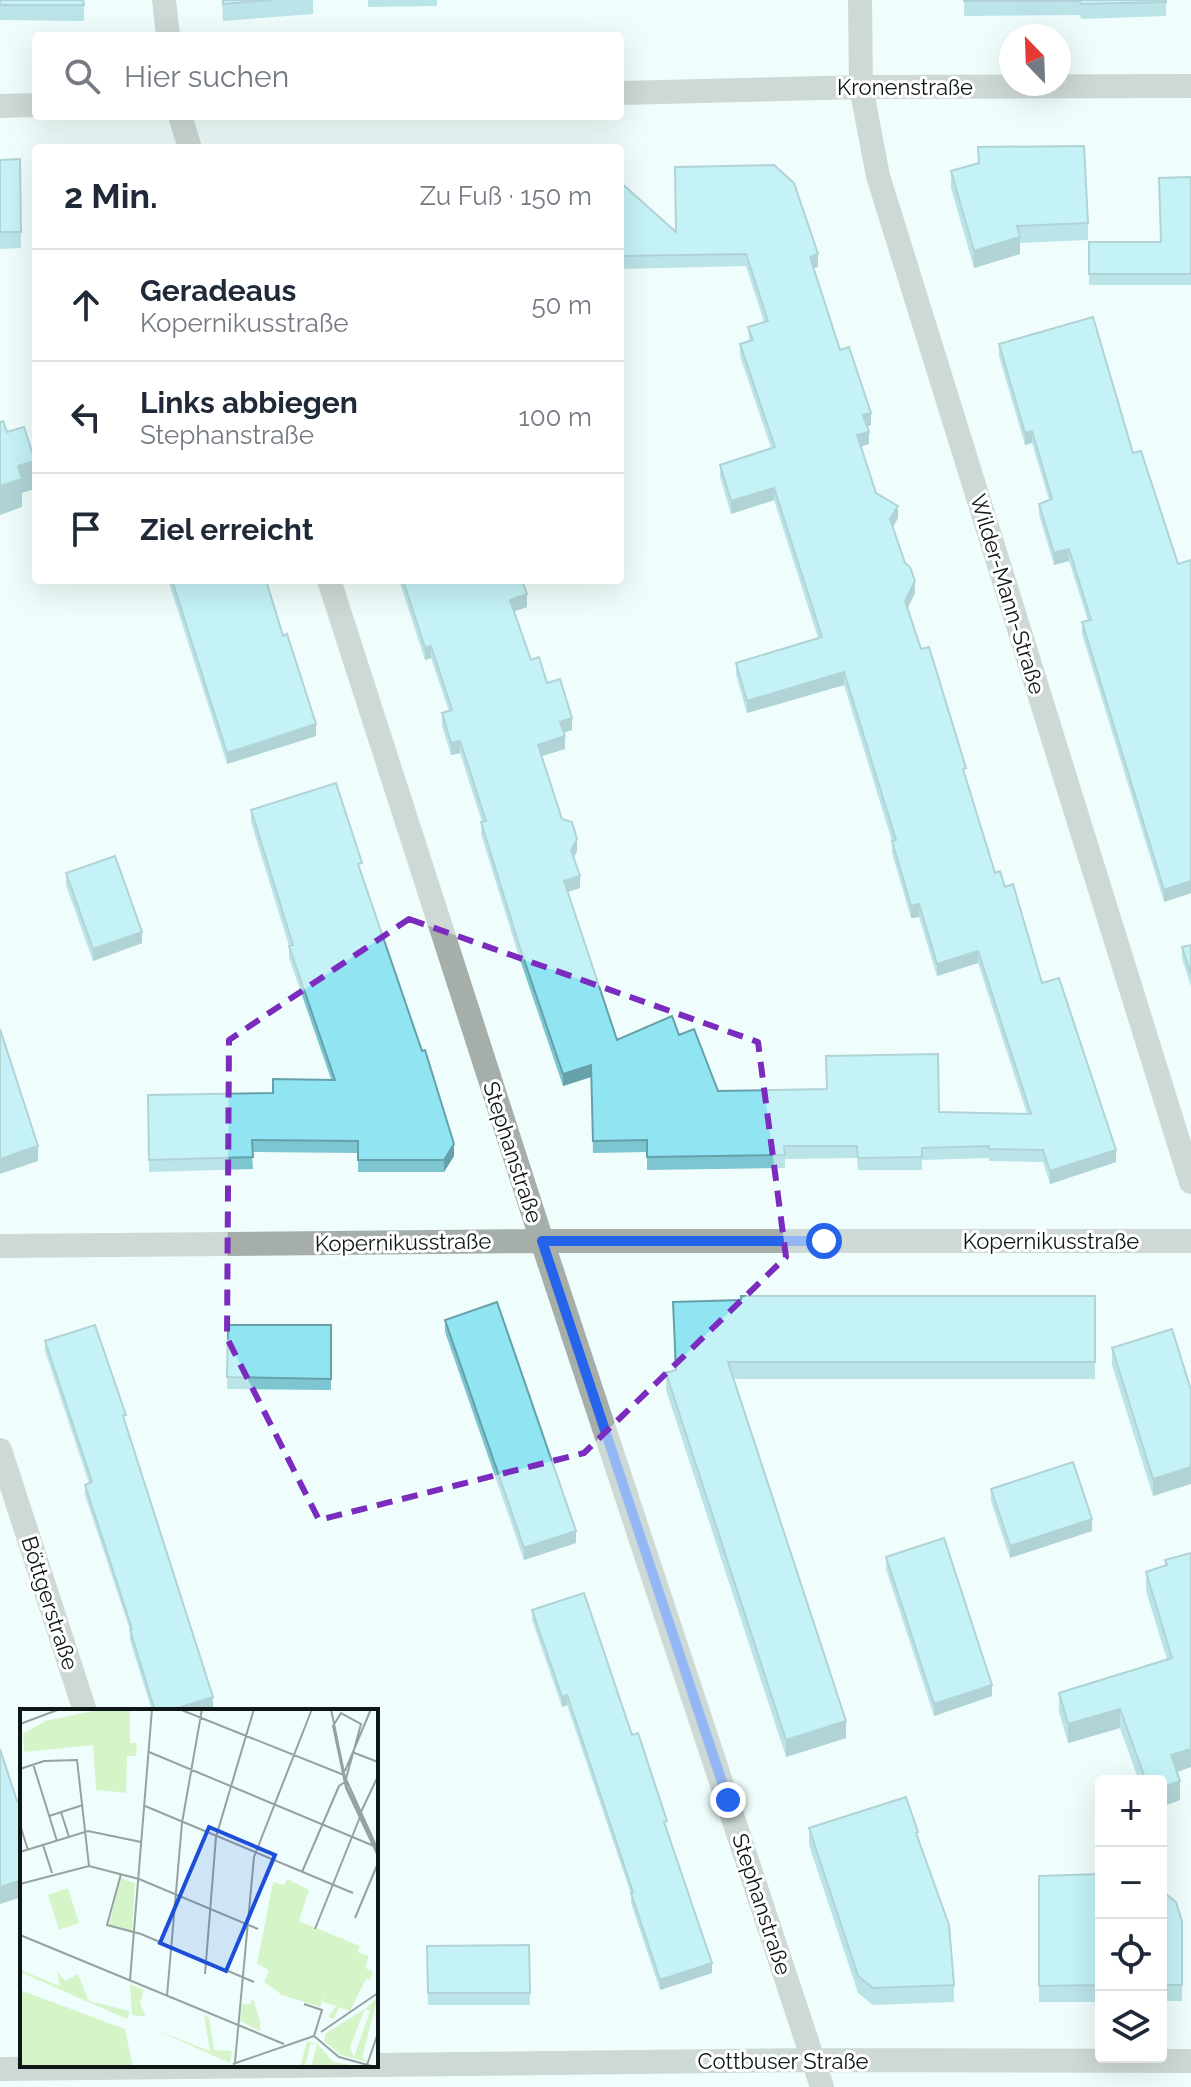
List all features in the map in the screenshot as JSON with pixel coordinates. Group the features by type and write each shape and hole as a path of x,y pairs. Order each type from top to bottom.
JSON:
{"street":[{"path":"164,0 168,32"},
{"name":"Wilder-Mann-Straße","path":"860,0 861,87 878,176 1191,1182"},
{"name":"Kronenstraße","path":"624,93 861,87 1191,86"},
{"path":"0,106 32,105"},
{"path":"181,120 189,144"},
{"name":"Stephanstraße","path":"330,584 542,1241 822,2087"},
{"name":"Kopernikusstraße","path":"0,1246 542,1241 1191,1241"},
{"name":"Böttgerstraße","path":"0,1450 84,1709"},
{"name":"Cottbuser Straße","path":"378,2065 813,2060 1191,2061"},
{"name":"Cottbuser Straße","path":"0,2069 202,2073 330,2067"}],"highlighted area":[{"path":"409,919 758,1042 786,1257 584,1453 319,1520 227,1338 229,1040"}],"building":[{"path":"0,0 83,0 84,5 0,5"},
{"path":"223,0 272,0 223,4"},
{"path":"964,0 1166,0 1166,2 1081,4 1080,1"},
{"path":"1084,146 1088,223 1017,226 1020,237 974,251 951,171 979,163 978,147"},
{"path":"20,159 21,232 0,232 0,160"},
{"path":"774,165 794,183 818,254 810,257 840,350 849,347 871,413 863,415 869,432 857,435 876,493 898,506 890,519 905,563 910,567 915,581 905,601 921,649 929,647 995,873 1000,871 1005,887 1013,884 1042,983 1059,978 1116,1150 1050,1171 1043,1150 989,1149 989,1146 922,1148 922,1157 858,1158 857,1146 784,1146 785,1155 647,1157 647,1140 593,1141 591,1065 563,1074 519,945 481,822 486,821 460,741 451,743 442,713 452,710 431,646 425,648 404,584 523,584 527,594 510,600 531,660 539,657 547,683 560,679 572,718 560,722 565,736 538,745 562,819 572,822 577,839 571,850 580,876 564,881 617,1040 672,1016 679,1035 694,1029 718,1091 827,1089 826,1056 938,1054 939,1112 1031,1114 978,951 937,964 919,904 911,906 892,841 896,840 844,672 747,701 736,663 822,637 774,488 731,501 720,465 775,447 740,344 753,340 748,327 768,321 746,254 624,256 624,186 676,232 675,167"},
{"path":"1191,177 1191,274 1089,274 1089,242 1161,242 1159,178"},
{"path":"1093,317 1133,453 1141,451 1178,564 1191,560 1191,881 1164,890 1082,622 1091,620 1069,549 1054,553 1039,504 1052,499 1032,431 1025,433 999,344"},
{"path":"3,421 7,432 24,427 32,462 18,466 22,479 0,486 0,422"},
{"path":"173,584 267,584 316,724 227,753"},
{"path":"336,783 362,863 358,864 422,1051 425,1050 454,1144 444,1160 358,1160 358,1141 252,1140 253,1157 149,1160 148,1095 273,1093 273,1079 335,1080 289,946 293,945 251,810"},
{"path":"115,856 142,932 93,949 66,873"},
{"path":"1191,945 1191,974 1182,947"},
{"path":"0,1029 38,1146 0,1159"},
{"path":"741,1296 1095,1296 1095,1362 728,1362 846,1721 786,1740 666,1373 676,1370 673,1302 741,1300"},
{"path":"497,1302 576,1531 524,1548 445,1320"},
{"path":"95,1325 213,1697 174,1709 154,1709 85,1485 92,1482 45,1341"},
{"path":"228,1325 331,1325 331,1379 227,1377"},
{"path":"1172,1329 1191,1390 1191,1467 1153,1479 1112,1348"},
{"path":"1073,1462 1092,1519 1010,1546 991,1489"},
{"path":"944,1538 992,1685 934,1704 886,1557"},
{"path":"1191,1553 1191,1749 1171,1755 1180,1781 1167,1786 1167,1775 1144,1775 1120,1709 1068,1724 1059,1693 1172,1658 1146,1572 1167,1565 1165,1560"},
{"path":"584,1593 632,1735 638,1733 667,1821 664,1822 712,1963 660,1980 567,1695 562,1697 532,1610"},
{"path":"0,1749 17,1801 20,1800 20,1881 0,1887"},
{"path":"906,1797 949,1925 954,1985 873,1988 858,1976 809,1828"},
{"path":"1095,1874 1095,1985 1039,1986 1039,1876"},
{"path":"1167,1895 1176,1902 1182,1922 1182,1985 1167,1985"},
{"path":"529,1945 530,1993 428,1993 427,1946"}],"route":[{"path":"728,1800 542,1241 824,1241"}]}
